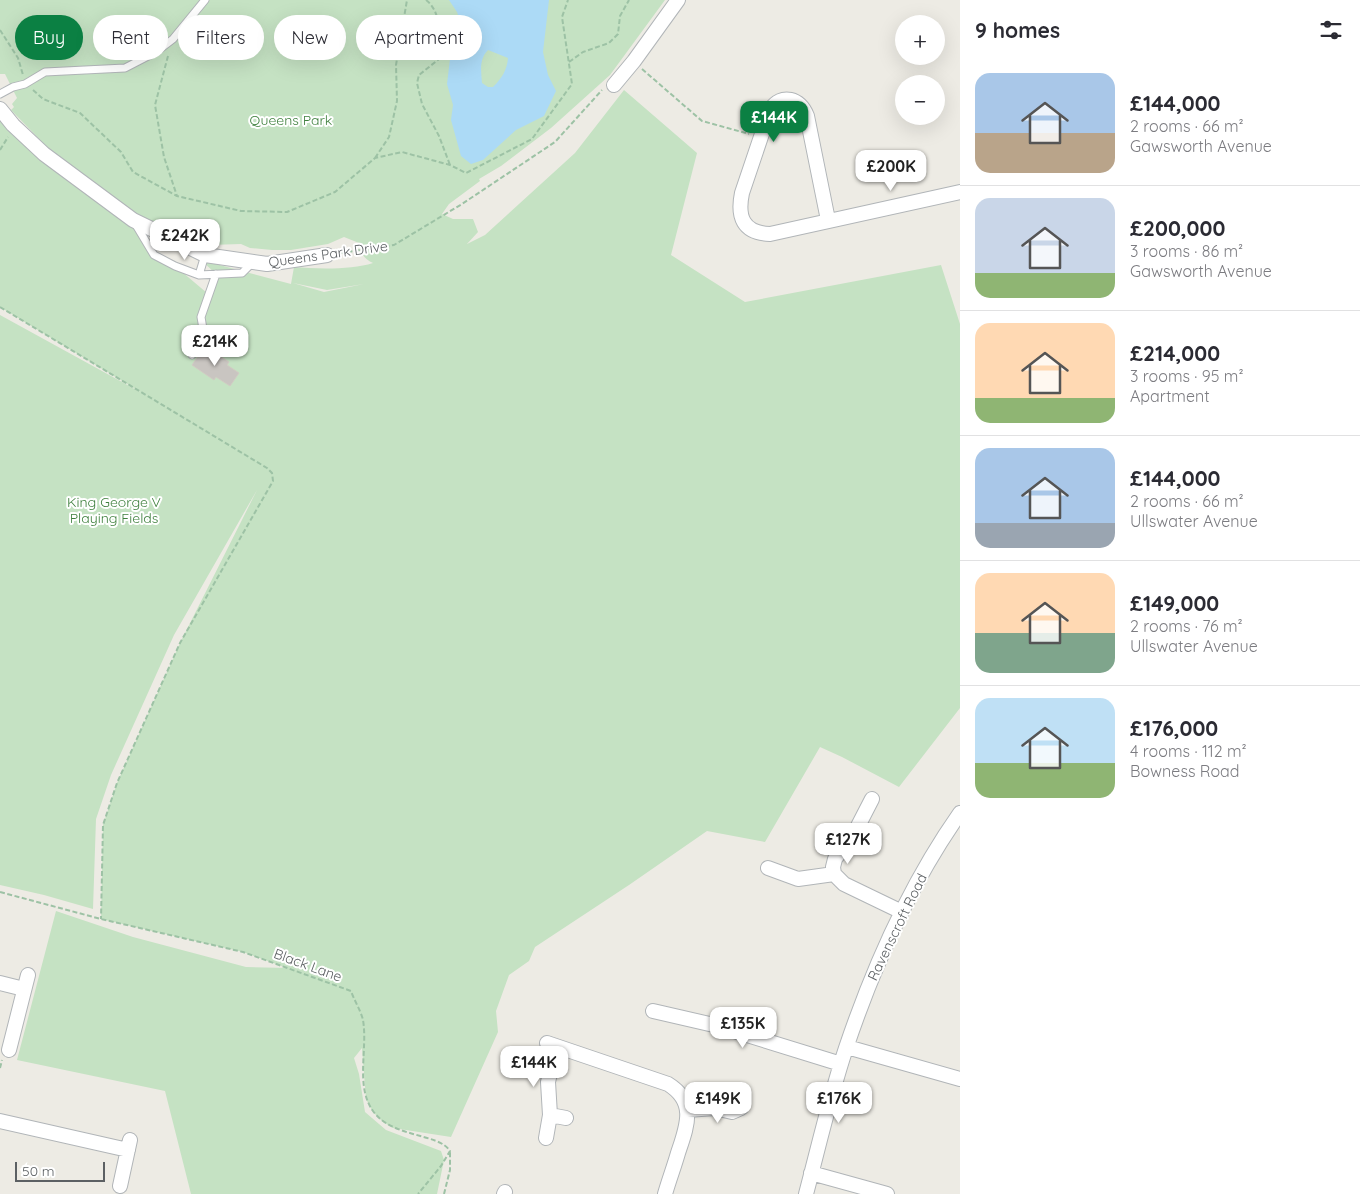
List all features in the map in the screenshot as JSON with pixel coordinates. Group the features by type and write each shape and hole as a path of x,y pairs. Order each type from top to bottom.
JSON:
{"street":[{"path":"616,82 634,61 678,0"},
{"path":"828,220 804,107 788,99 778,101 770,110 742,193 739,210 744,223 756,231 770,234 960,192"},
{"name":"Queens Park Drive","path":"0,109 13,125 44,154 133,220 204,255 267,264 327,255"},
{"path":"872,799 852,836 835,859 834,874 844,884 902,912"},
{"name":"Ravenscroft Road","path":"806,1194 841,1064 876,968 902,912 960,813"},
{"path":"768,868 798,879 834,874"},
{"path":"9,1050 28,974"},
{"path":"0,983 24,989"},
{"path":"653,1011 718,1026 841,1064"},
{"path":"546,1138 550,1115 548,1082 551,1045 668,1084 681,1095 688,1117 665,1194"},
{"path":"847,1047 960,1078"},
{"path":"687,1110 715,1108 732,1112 741,1108"},
{"path":"550,1115 566,1118"},
{"path":"0,1120 129,1145 120,1186"},
{"path":"811,1173 887,1194"}],"lane":[{"path":"0,94 13,87 25,84 45,72 125,68 156,52 172,39 205,0"},
{"path":"133,220 154,255 175,266 199,275 242,273 253,262"},
{"path":"199,275 204,255"},
{"path":"192,354 204,335 201,317 216,274"}],"path":[{"path":"0,30 18,58 25,84 43,99 80,113 121,152 133,172 177,196 241,212 287,212 334,192 375,158 389,138 398,101 396,65 407,0"},
{"path":"426,0 432,4 440,30 439,59 419,76 417,83 422,104 440,136 450,165"},
{"path":"375,158 402,152 450,165 466,173 532,139 572,84 562,17 568,0"},
{"path":"569,62 583,52 608,43 618,34 620,16 630,0"},
{"path":"172,39 155,105 164,157 177,196"},
{"path":"634,61 702,121 760,138"},
{"name":"Queens Park Drive","path":"327,255 394,245 436,220 555,142 610,81 616,82"},
{"path":"0,150 11,132"},
{"path":"0,307 267,468 272,473 273,480 180,643 117,783 103,825 100,919"},
{"name":"Black Lane","path":"0,892 100,919 243,952 351,992 363,1019 364,1087 366,1099 373,1112 392,1128 443,1144 450,1151"},
{"path":"418,1194 441,1166 450,1151"},
{"path":"444,1194 450,1170 450,1151"}],"green space":[{"path":"0,0 665,0 610,75 551,128 501,166 479,179 480,181 449,204 442,214 453,219 473,219 478,232 467,244 485,235 575,153 624,90 697,153 671,255 745,302 941,265 960,324 960,708 899,787 820,747 765,842 707,831 535,947 529,961 509,975 496,1011 498,1032 451,1137 393,1128 383,1122 373,1112 366,1099 362,1048 354,1058 359,1074 365,1112 386,1130 441,1151 444,1160 437,1194 191,1194 165,1091 17,1060 56,911 133,937 246,967 287,968 243,952 101,919 103,825 117,783 180,643 257,490 174,635 111,775 96,819 93,909 0,885 0,315 142,393 0,307 0,114 133,220 154,255 175,266 207,293 216,274 201,260 291,284 294,267 345,268 373,263 363,255 359,243 344,237 328,244 291,250 272,250 250,248 241,244 210,245 182,232 156,226 114,200 53,153 11,110 14,107 12,104 17,98 5,74 0,74","holes":["293,283 327,290 364,284 324,292"]}],"water":[{"path":"449,0 549,0 543,52 548,75 556,91 544,116 516,130 483,160 471,164 461,156 451,120 453,105 447,84 450,60 482,60 482,15 458,15","holes":["488,50 508,58 504,74 493,87 488,87 482,83 482,61"]}],"building":[{"path":"205,346 229,362 227,365 239,373 230,386 216,377 214,380 192,365"}],"park label":[{"name":"Queens Park","path":"291,120"},
{"name":"King George V Playing Fields","path":"114,510"}]}
